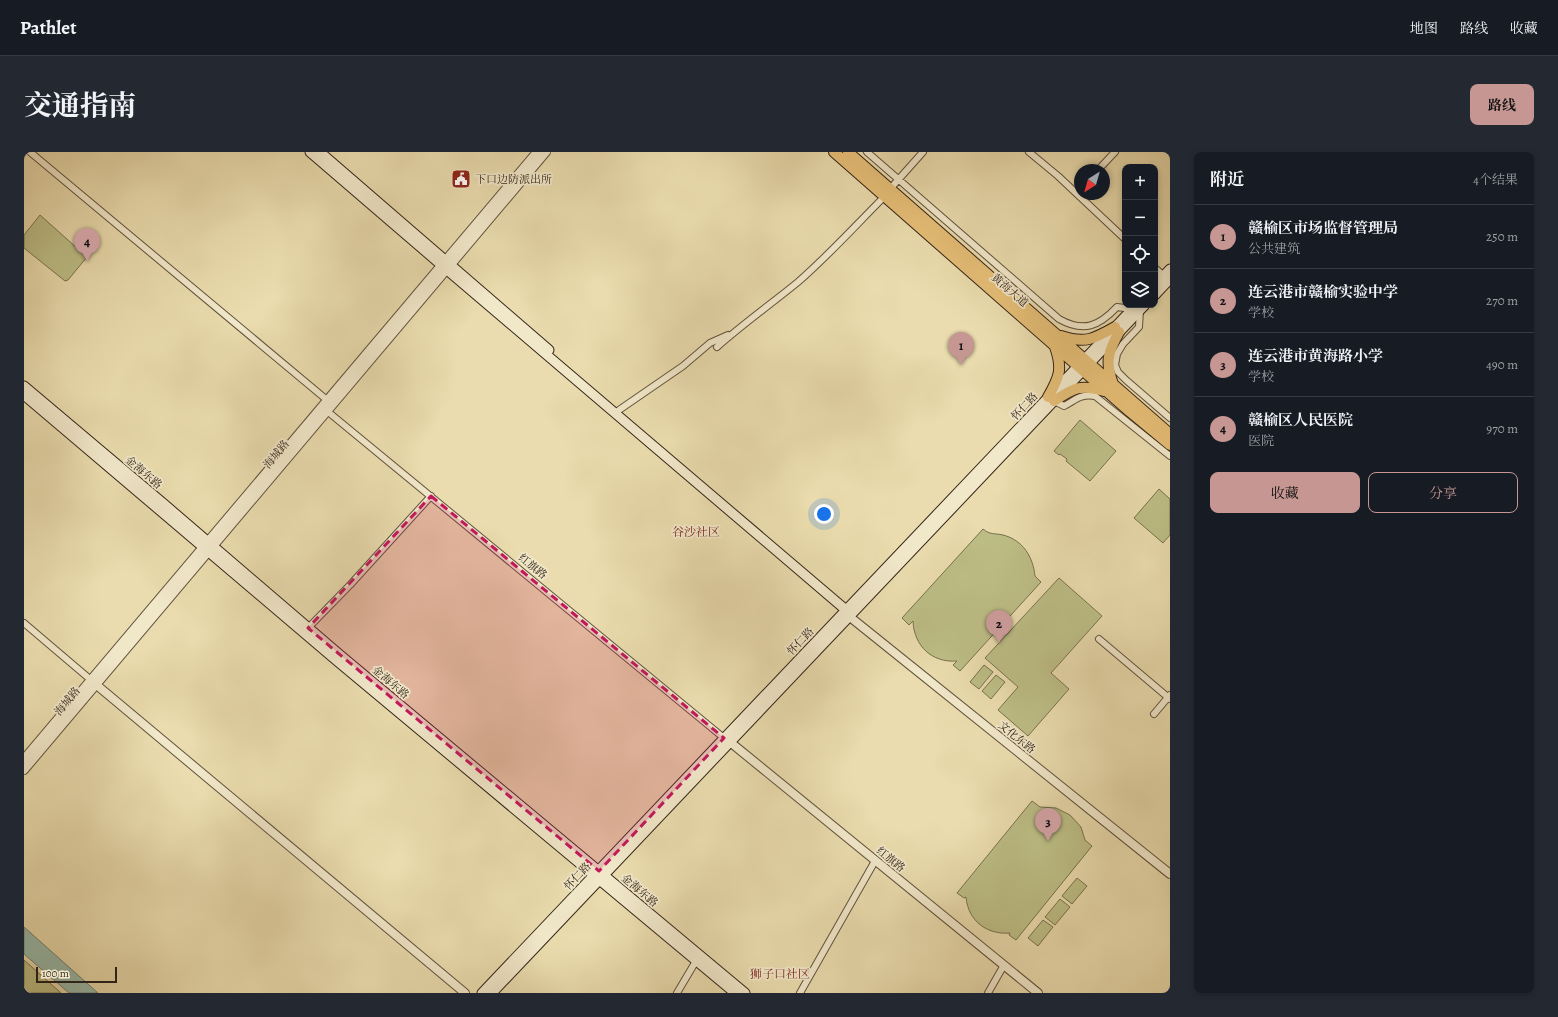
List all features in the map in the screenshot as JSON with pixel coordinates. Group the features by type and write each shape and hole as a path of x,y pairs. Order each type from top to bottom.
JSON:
{"main road":[{"path":"310,152 620,410 848,611"},
{"path":"320,152 446,265 848,611"},
{"name":"黄海大道","path":"834,152 887,192 1111,389 1170,445"},
{"name":"黄海大道","path":"848,152 887,192"},
{"path":"1158,282 1168,274"},
{"path":"1158,290 1168,274"},
{"name":"怀仁路","path":"492,993 599,876 848,611 1137,308"},
{"path":"1051,399 1060,370 1055,340 1089,340 1117,330"},
{"path":"1051,399 1084,387 1111,389 1108,360 1117,330"},
{"name":"金海东路","path":"24,386 336,660 599,876 745,993"},
{"name":"黄海大道","path":"1111,389 1170,434"},
{"name":"金海东路","path":"24,395 308,628 735,993"},
{"name":"怀仁路","path":"482,993 599,876"}],"street":[{"path":"30,152 327,400"},
{"name":"海城路","path":"208,546 327,411 537,152"},
{"name":"海城路","path":"24,759 93,682 208,546 327,400 546,152"},
{"path":"866,152 1059,320 1068,324 1082,327 1089,326 1105,319 1117,307 1122,307"},
{"path":"717,347 798,281 828,254 923,152"},
{"path":"1029,152 1074,188"},
{"path":"1104,164 1115,152"},
{"path":"1087,200 1122,237"},
{"path":"1158,269 1168,274"},
{"path":"1138,308 1139,327 1123,344 1117,354 1115,365 1118,372 1126,380 1170,418"},
{"path":"620,410 683,366 710,343 734,332"},
{"path":"1051,399 1064,406 1080,396 1095,396 1170,456"},
{"name":"红旗路","path":"327,411 727,740 1038,993"},
{"path":"308,628 350,585 431,496"},
{"name":"文化东路","path":"848,611 1170,874"},
{"path":"24,623 465,993"},
{"path":"1099,639 1169,697 1154,714"},
{"name":"海城路","path":"24,770 93,682"},
{"path":"800,993 876,861"},
{"path":"677,993 696,961"},
{"path":"988,993 1004,965"}],"highlighted area":[{"path":"431,496 724,738 599,871 308,628"}],"green space":[{"path":"40,215 87,257 68,280 65,281 24,248 24,235"},
{"path":"1080,420 1116,451 1090,481 1066,461 1067,459 1054,451"},
{"path":"1159,489 1170,499 1170,535 1163,543 1134,518"},
{"path":"983,529 990,533 1010,537 1021,545 1026,550 1032,562 1035,576 1041,582 960,671 953,665 957,661 940,659 932,656 926,651 917,638 913,621 909,625 902,618"},
{"path":"1059,578 1102,616 1051,673 1069,689 1028,736 998,710 1018,687 985,658"},
{"path":"984,665 993,672 979,689 970,682"},
{"path":"996,675 1005,682 991,699 982,691"},
{"path":"1032,801 1040,807 1056,808 1070,815 1081,827 1085,840 1092,846 1016,940 1009,935 1010,933 994,932 980,925 970,913 966,897 964,898 957,893"},
{"path":"1077,878 1087,886 1072,904 1062,896"},
{"path":"1060,899 1070,907 1055,925 1045,917"},
{"path":"1043,920 1053,927 1038,946 1028,938"},
{"path":"24,960 61,993 24,993"}],"shaded area":[{"path":"24,927 98,993 69,993 24,954"}],"place":[{"name":"下口边防派出所","path":"461,179"},
{"name":"赣榆区人民医院","path":"87,261"},
{"name":"赣榆区市场监督管理局","path":"961,365"},
{"name":"连云港市赣榆实验中学","path":"999,643"},
{"name":"连云港市黄海路小学","path":"1048,841"}],"district":[{"name":"谷沙社区","path":"696,532"},
{"name":"狮子口社区","path":"780,974"}]}
